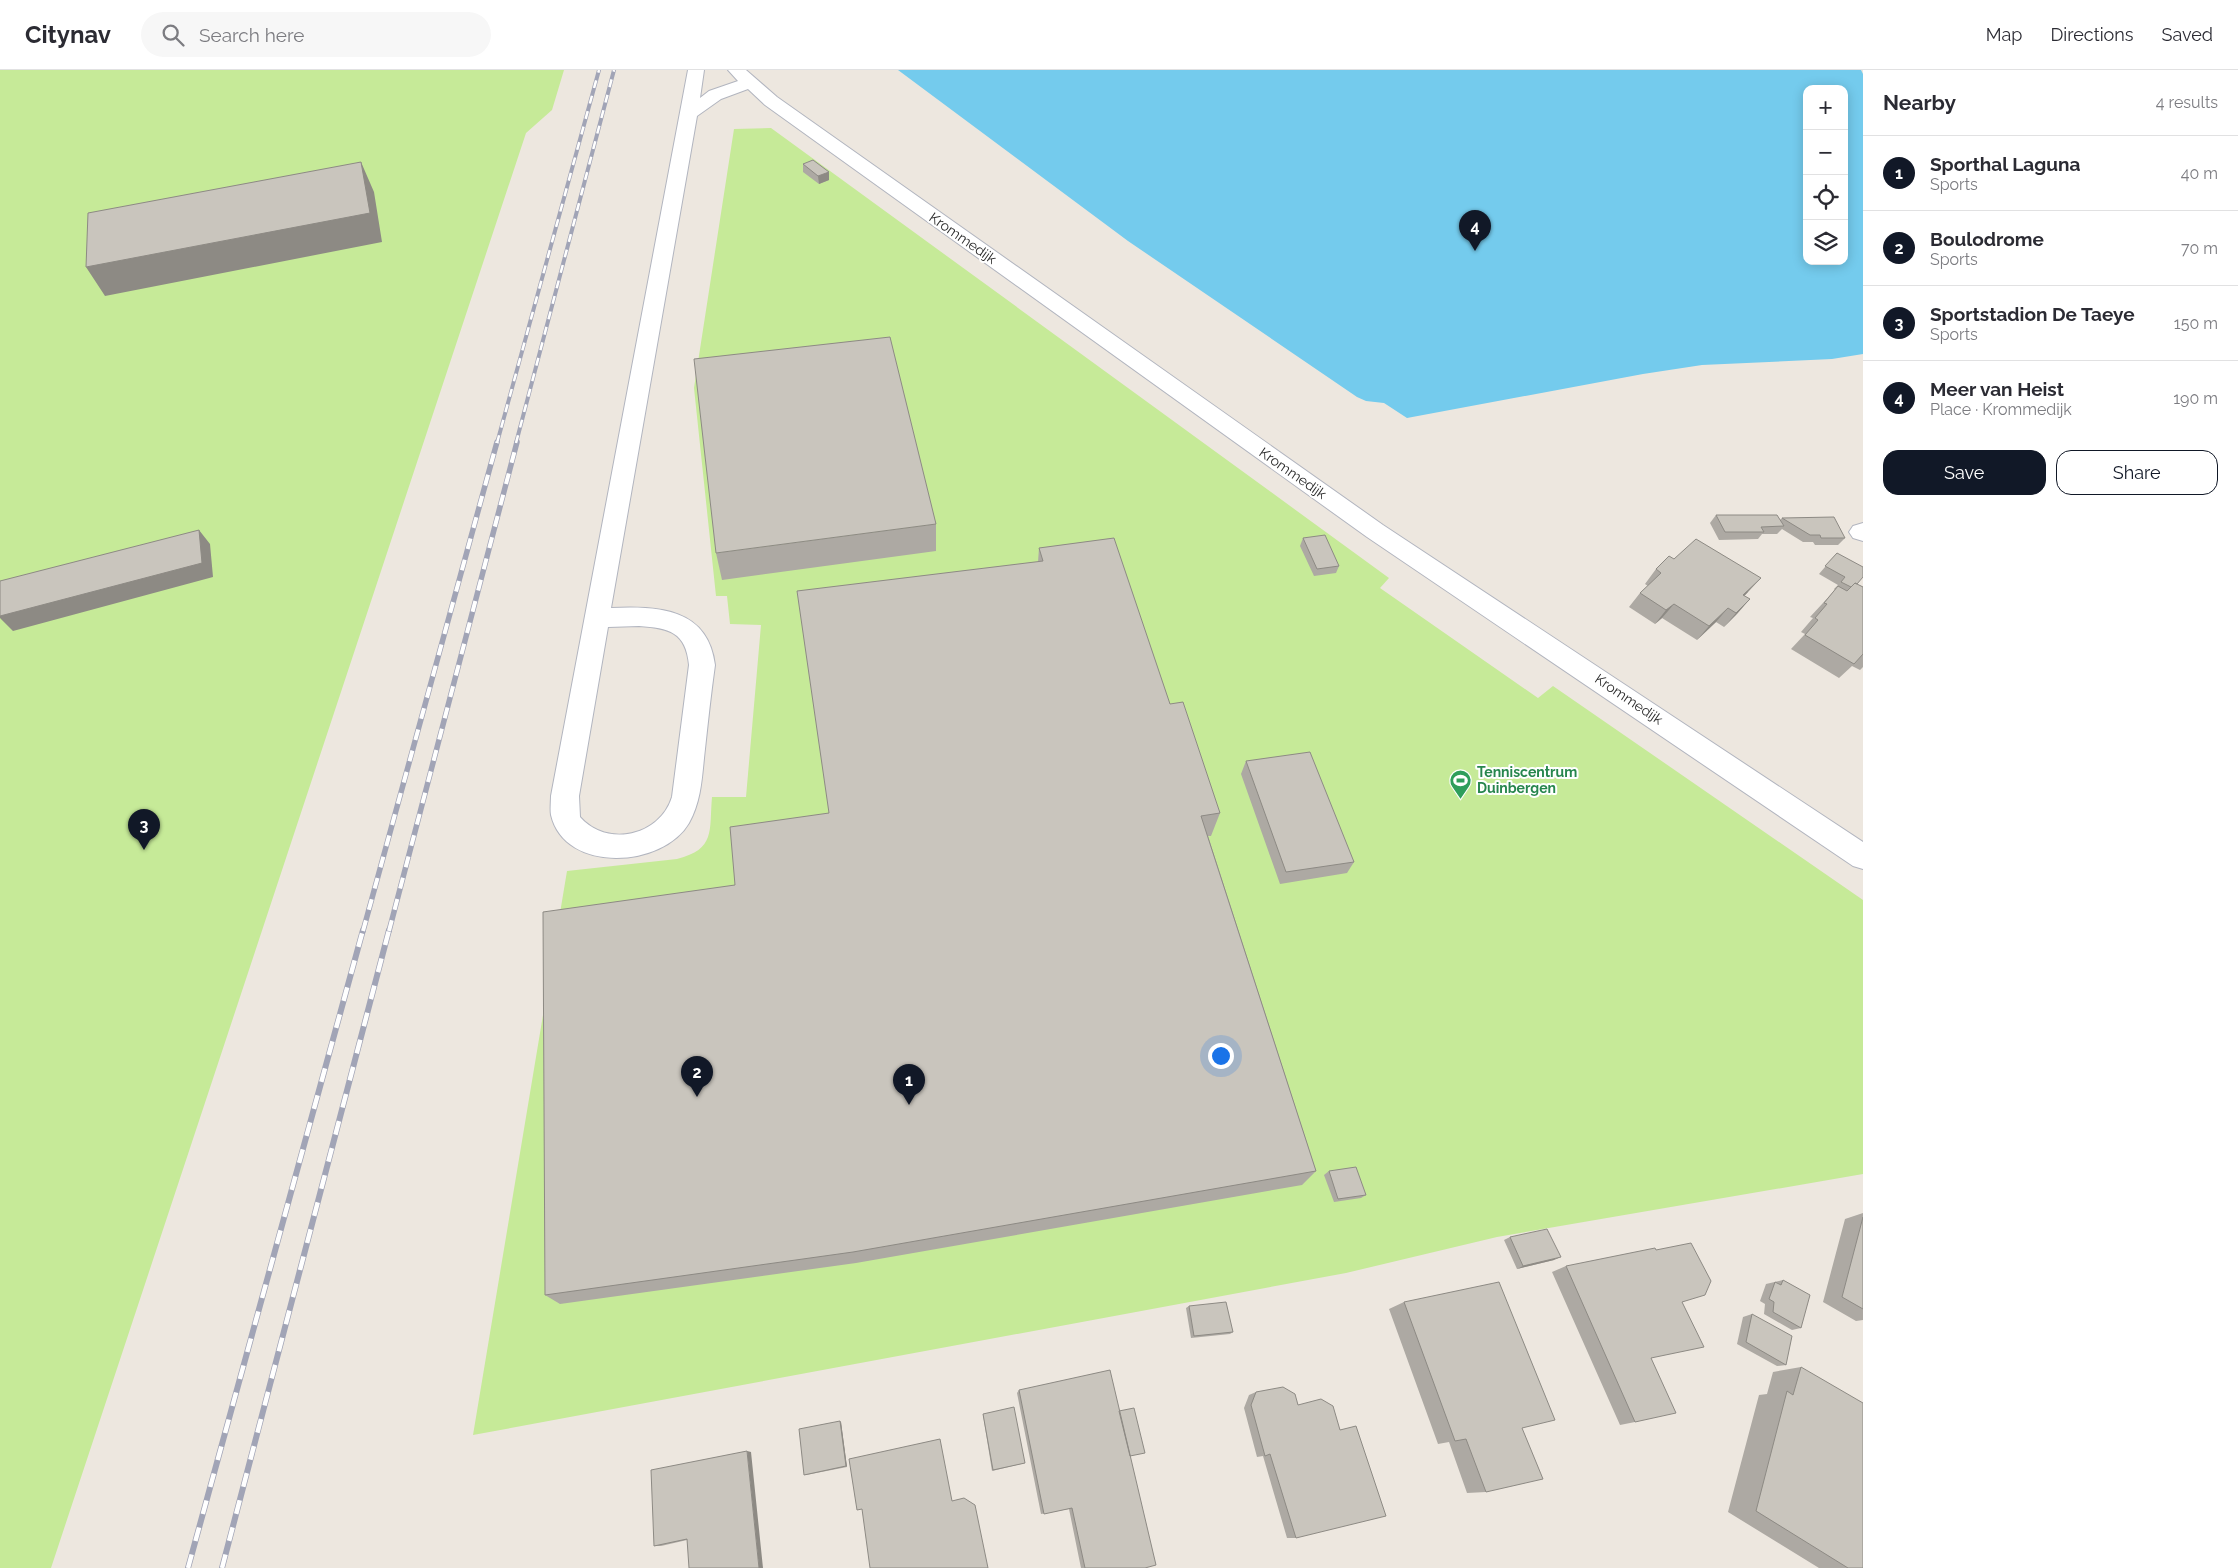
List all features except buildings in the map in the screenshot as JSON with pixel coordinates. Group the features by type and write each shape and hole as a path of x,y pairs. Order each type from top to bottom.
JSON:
{"street":[{"path":"597,618 650,617 671,621 689,631 700,646 702,665 686,797 678,817 662,833 640,844 616,848 594,844 576,832 565,816 564,796 695,74 711,70"},
{"path":"689,113 742,77"},
{"name":"Krommedijk","path":"742,77 1375,531 1863,857"}],"green space":[{"path":"0,70 564,70 552,110 526,133 51,1568 0,1568"},
{"path":"771,128 1389,578 1380,588 1538,698 1553,686 1863,900 1863,1174 1497,1237 1346,1273 473,1435 567,871 677,859 690,855 704,844 708,837 712,797 746,797 761,625 730,624 727,596 716,596 694,388 734,129"}],"water":[{"path":"898,70 1861,70 1863,74 1863,354 1832,359 1702,365 1643,374 1407,418 1384,403 1366,401 1357,397 1128,241"}],"railway":[{"path":"497,443 599,70"},
{"path":"516,443 614,70"},
{"path":"363,931 497,442"},
{"path":"389,931 517,442"},
{"path":"188,1568 363,930"},
{"path":"222,1568 389,930"}],"place":[{"name":"Meer van Heist","path":"1475,251"},
{"name":"Tenniscentrum Duinbergen","path":"1461,799"},
{"name":"Sportstadion De Taeye","path":"144,850"},
{"name":"Boulodrome","path":"697,1097"},
{"name":"Sporthal Laguna","path":"909,1105"}]}
